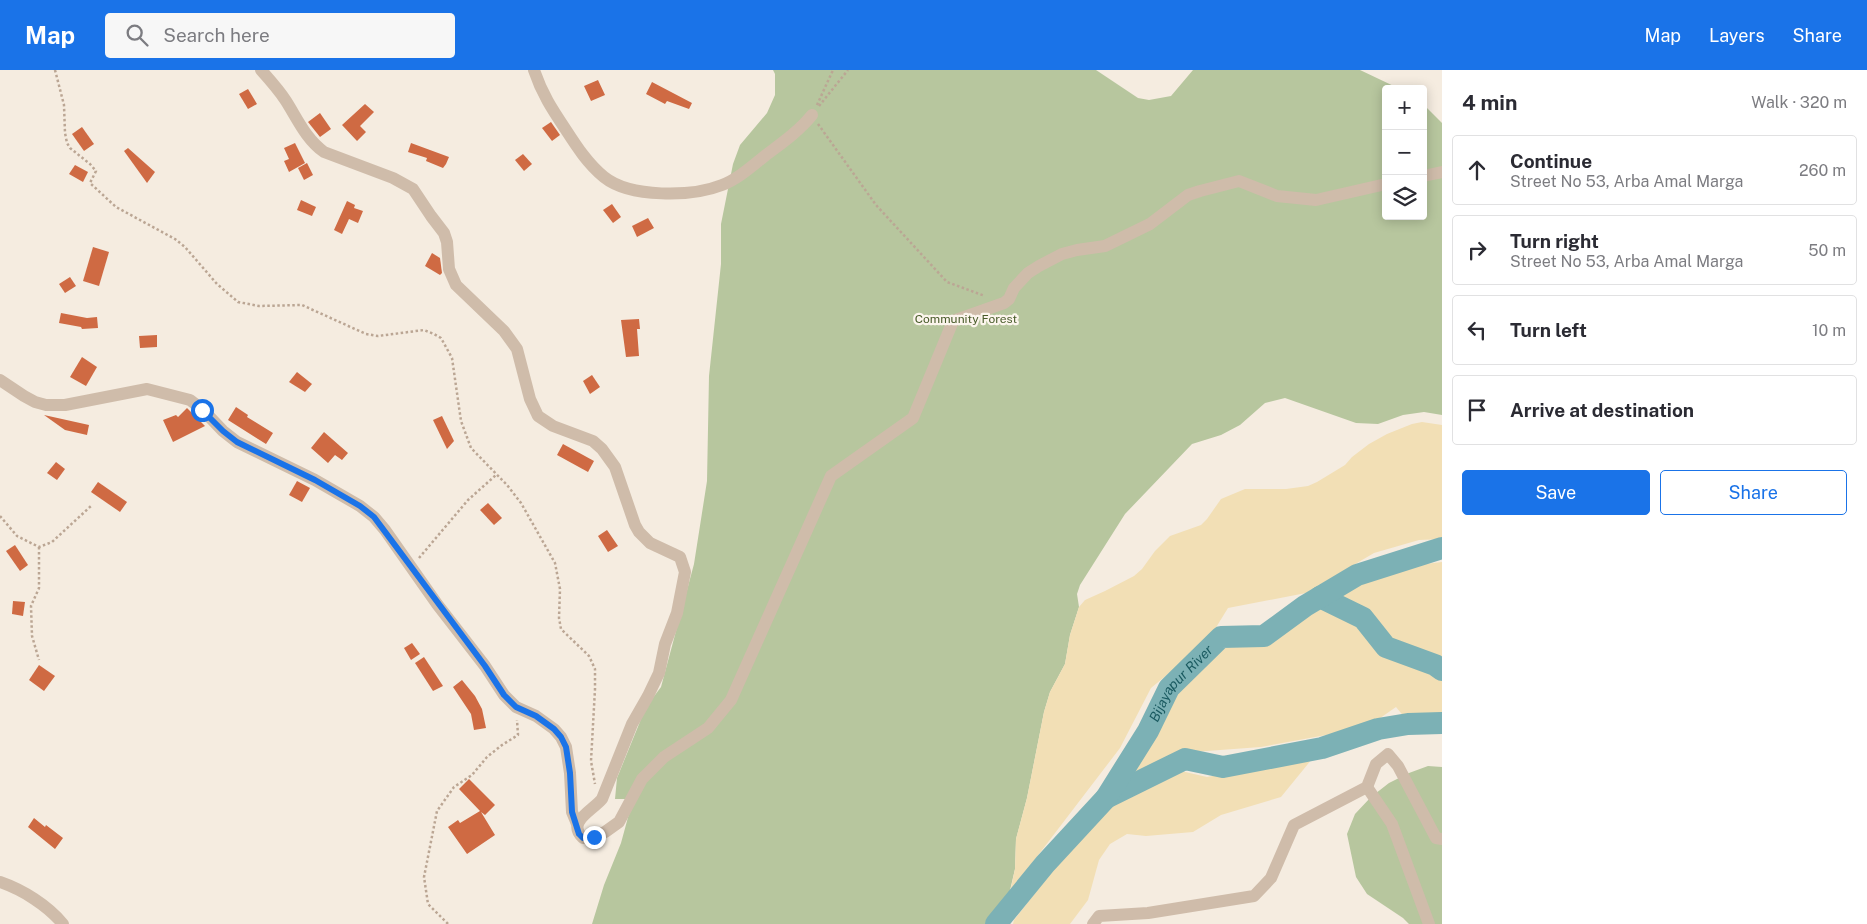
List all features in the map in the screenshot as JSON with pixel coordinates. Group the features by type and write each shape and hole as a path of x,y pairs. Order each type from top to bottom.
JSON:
{"street":[{"path":"261,70 275,85 308,138 316,146 324,152 393,178 413,189 444,233 447,242 449,269 456,284 504,331 517,349 530,399 538,416 554,426 593,442 602,449 615,467 639,532 650,542 677,554 683,562 685,572 677,613 665,644 659,672 632,724 603,798 577,824"},
{"path":"534,70 541,91 586,161 605,178 624,188 635,191 698,192 722,185 739,176 790,137 812,115"},
{"path":"1427,175 1442,172"},
{"path":"0,380 24,396 46,405 65,404 147,389 190,400 237,442 315,480 360,506 379,524 485,666 504,695 516,707 536,716 554,729 564,742 570,773 572,812 579,834 583,838 594,837 619,822 642,779 664,757 708,728 731,700 831,476 913,418 953,322 1004,303 1009,299 1014,288 1028,273 1039,266 1062,254 1105,246 1150,224 1188,195 1200,191 1239,181 1277,196 1316,200 1382,185"},
{"path":"1093,924 1099,916 1148,913 1254,896 1271,878 1294,825 1367,786 1376,764 1388,754 1398,766 1436,838 1442,839"},
{"path":"1367,786 1392,824 1429,924"},
{"path":"0,882 16,888 28,896 63,924"}],"path":[{"path":"55,70 64,105 66,138 70,148 96,171 90,183 116,207 185,246 233,300 253,306 302,305 366,334 378,336 424,330 441,338 452,358 461,421 468,443 521,503 555,564 560,589 559,618 561,629 589,656 595,669 596,689 591,761 593,781 603,798"},
{"path":"812,115 833,70"},
{"path":"812,115 848,70"},
{"path":"812,115 876,205 946,282 1004,303"},
{"path":"411,568 468,500 496,475"},
{"path":"0,516 17,536 39,547 52,542 91,506"},
{"path":"39,547 39,588 31,606 32,636 39,660"},
{"path":"448,924 428,904 424,877 437,811 454,786 472,776 487,757 518,735 516,707"}],"green space":[{"name":"Community Forest","path":"773,70 1096,70 1138,98 1149,100 1171,96 1193,70 1360,70 1392,85 1382,85 1382,220 1427,220 1427,108 1442,123 1442,415 1424,412 1403,415 1378,424 1356,423 1285,398 1265,403 1240,425 1221,435 1192,444 1125,514 1080,585 1077,594 1079,607 1070,635 1065,664 1050,692 1044,712 1027,798 1016,839 1015,869 1002,924 592,924 604,885 621,843 633,799 615,799 617,778 646,707 661,687 694,564 707,481 709,376 721,264 721,224 733,164 740,145 767,113 775,95 775,74"},
{"path":"1428,766 1442,767 1442,924 1409,924 1367,894 1356,877 1347,834 1355,814 1371,797 1389,783"}],"sand":[{"path":"1422,422 1442,425 1442,539 1419,540 1374,553 1306,593 1228,608 1207,642 1151,688 1120,748 1026,871 1004,920 1015,869 1016,839 1027,798 1044,712 1050,692 1065,664 1070,635 1079,607 1085,600 1134,576 1170,536 1201,525 1221,499 1245,489 1286,489 1308,486 1345,465 1369,444 1387,434"},
{"path":"1442,562 1442,661 1388,638 1376,619 1339,594 1399,567"},
{"path":"1322,603 1361,628 1387,656 1433,668 1442,678 1442,716 1405,718 1396,707 1373,723 1337,733 1261,747 1193,752 1161,761 1129,775 1183,677 1229,645 1269,639"},
{"path":"1312,759 1281,797 1221,815 1193,832 1146,836 1127,834 1110,844 1099,860 1088,900 1070,924 1013,924 1014,920 1075,842 1109,802 1181,771 1207,777"}],"building":[{"path":"598,80 605,95 591,101 584,86"},
{"path":"652,82 692,103 689,109 667,101 665,104 646,94"},
{"path":"248,89 257,104 248,109 239,94"},
{"path":"365,104 374,112 360,126 366,132 357,141 342,125"},
{"path":"320,113 331,129 320,137 308,122"},
{"path":"551,122 560,135 552,141 542,128"},
{"path":"82,127 94,144 84,151 72,134"},
{"path":"295,143 305,163 289,172 284,161 289,159 284,148"},
{"path":"411,143 449,157 446,164 443,168 426,161 427,158 408,152"},
{"path":"128,148 155,172 147,183 124,151"},
{"path":"523,154 532,164 524,171 515,160"},
{"path":"307,163 313,175 304,180 298,168"},
{"path":"75,165 88,172 83,182 69,174"},
{"path":"301,200 316,207 312,216 297,210"},
{"path":"347,201 355,205 354,208 363,211 358,223 349,219 342,234 334,230"},
{"path":"612,204 621,217 613,223 603,210"},
{"path":"648,218 654,228 637,237 632,226"},
{"path":"93,247 109,252 99,286 83,281"},
{"path":"432,253 440,258 442,273 440,275 425,266"},
{"path":"70,277 76,286 65,293 59,284"},
{"path":"61,313 87,318 97,317 98,328 82,329 81,327 59,323"},
{"path":"639,319 640,329 637,329 639,356 626,357 621,320"},
{"path":"157,335 157,347 140,348 139,336"},
{"path":"82,357 97,367 86,386 70,377"},
{"path":"297,372 312,384 305,392 289,382"},
{"path":"592,375 600,387 590,394 583,381"},
{"path":"236,407 248,415 247,417 273,433 266,444 228,420"},
{"path":"187,408 205,426 173,442 163,420 176,415 178,417"},
{"path":"44,415 89,425 87,435 65,430"},
{"path":"442,416 454,441 447,449 433,420"},
{"path":"324,432 348,453 342,460 335,455 328,463 311,448"},
{"path":"563,444 594,461 588,472 557,455"},
{"path":"56,462 65,469 57,480 47,473"},
{"path":"297,481 310,488 302,502 289,495"},
{"path":"98,482 127,502 120,512 91,492"},
{"path":"488,503 502,518 494,525 480,510"},
{"path":"607,530 618,546 608,552 598,536"},
{"path":"15,545 28,565 20,571 6,551"},
{"path":"13,601 25,602 23,616 12,614"},
{"path":"412,643 420,654 411,660 404,648"},
{"path":"424,657 443,686 433,691 415,663"},
{"path":"39,665 55,676 44,691 29,680"},
{"path":"462,680 475,696 482,709 486,728 474,730 471,714 453,687"},
{"path":"469,779 495,805 485,815 481,812 495,835 467,854 448,827 458,820 460,823 480,811 459,789"},
{"path":"34,818 63,838 55,849 28,827"}],"waterway":[{"name":"Bijayapur River","path":"996,924 1045,864 1106,798 1148,731 1169,688 1221,637 1264,636 1305,606 1357,575 1442,548"},
{"path":"1320,597 1363,618 1386,647 1435,665 1442,670"},
{"path":"1106,798 1185,759 1223,767 1322,748 1378,729 1408,724 1442,723"}],"route":[{"path":"202,410 237,442 315,480 360,506 374,517 485,666 504,695 516,707 536,716 554,729 561,737 566,747 570,773 570,800 579,834 583,838 594,837"}]}
